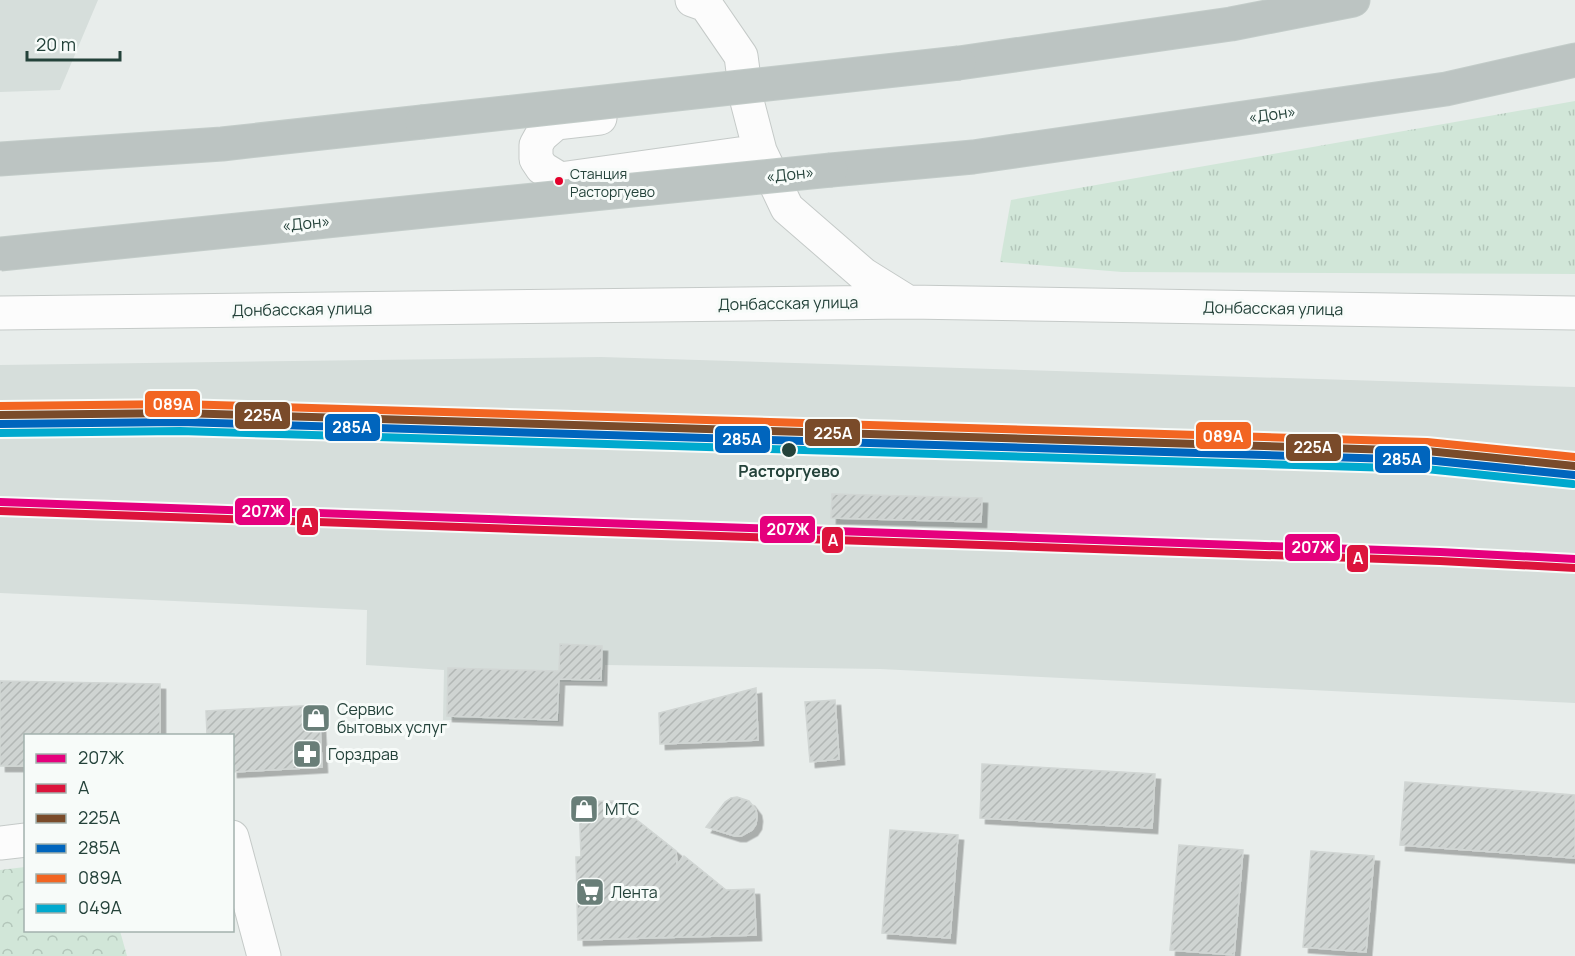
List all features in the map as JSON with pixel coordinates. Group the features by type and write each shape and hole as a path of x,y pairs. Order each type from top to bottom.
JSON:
{"highway":[{"path":"0,159 222,144 959,63 1231,24 1353,0"},
{"name":"«Дон»","path":"0,254 973,157 1446,88 1575,60"}],"street":[{"path":"692,0 706,5 741,56 747,101 760,151 786,208 863,274 908,302"},
{"path":"747,101 556,123 541,136 536,145 536,159 542,168 560,179 760,151"},
{"name":"Донбасская улица","path":"0,313 908,302 1575,313"},
{"path":"0,843 24,840"},
{"path":"234,844 264,956"}],"shaded area":[{"path":"0,0 98,0 60,90 0,92"},
{"path":"601,357 1575,387 1575,703 880,669 605,665 604,682 560,682 559,722 443,720 444,670 366,665 367,610 0,593 0,365"}],"green space":[{"path":"1575,101 1575,274 1122,272 1000,262 1011,200"},
{"path":"24,867 24,932 120,932 127,956 0,956 0,870"}],"building":[{"path":"832,494 982,498 981,522 831,518"},
{"path":"560,644 602,646 601,680 559,679 557,720 447,716 448,668 559,671"},
{"path":"0,681 160,684 160,734 24,734 24,766 0,766"},
{"path":"756,688 758,740 660,744 659,713"},
{"path":"835,700 839,759 810,762 805,702"},
{"path":"319,705 322,767 234,772 234,734 207,734 206,711"},
{"path":"982,764 1155,774 1152,828 980,818"},
{"path":"1405,782 1575,795 1575,858 1400,845"},
{"path":"737,797 749,801 756,810 756,824 752,830 741,836 735,836 706,827 725,802"},
{"path":"613,801 676,851 677,865 684,856 726,890 754,889 756,935 578,940 576,857 581,857 579,802"},
{"path":"890,830 958,835 950,938 882,933"},
{"path":"1179,845 1243,850 1234,955 1170,950"},
{"path":"1311,851 1374,856 1366,952 1303,947"}],"transit line":[{"name":"089А","path":"0,406 180,404 1427,442 1575,457"},
{"name":"225А","path":"0,415 180,413 1427,451 1575,466"},
{"name":"285А","path":"0,424 180,422 1426,460 1574,475"},
{"name":"049А","path":"0,433 180,431 1426,469 1573,484"},
{"name":"207Ж","path":"0,502 1440,552 1575,559"},
{"name":"A","path":"0,511 1440,561 1575,568"}],"place":[{"name":"Станция Расторгуево","path":"559,181"},
{"name":"Расторгуево","path":"789,450"},
{"name":"Сервис бытовых услуг","path":"316,718"},
{"name":"Горздрав","path":"307,754"},
{"name":"МТС","path":"584,809"},
{"name":"Лента","path":"590,892"}]}
